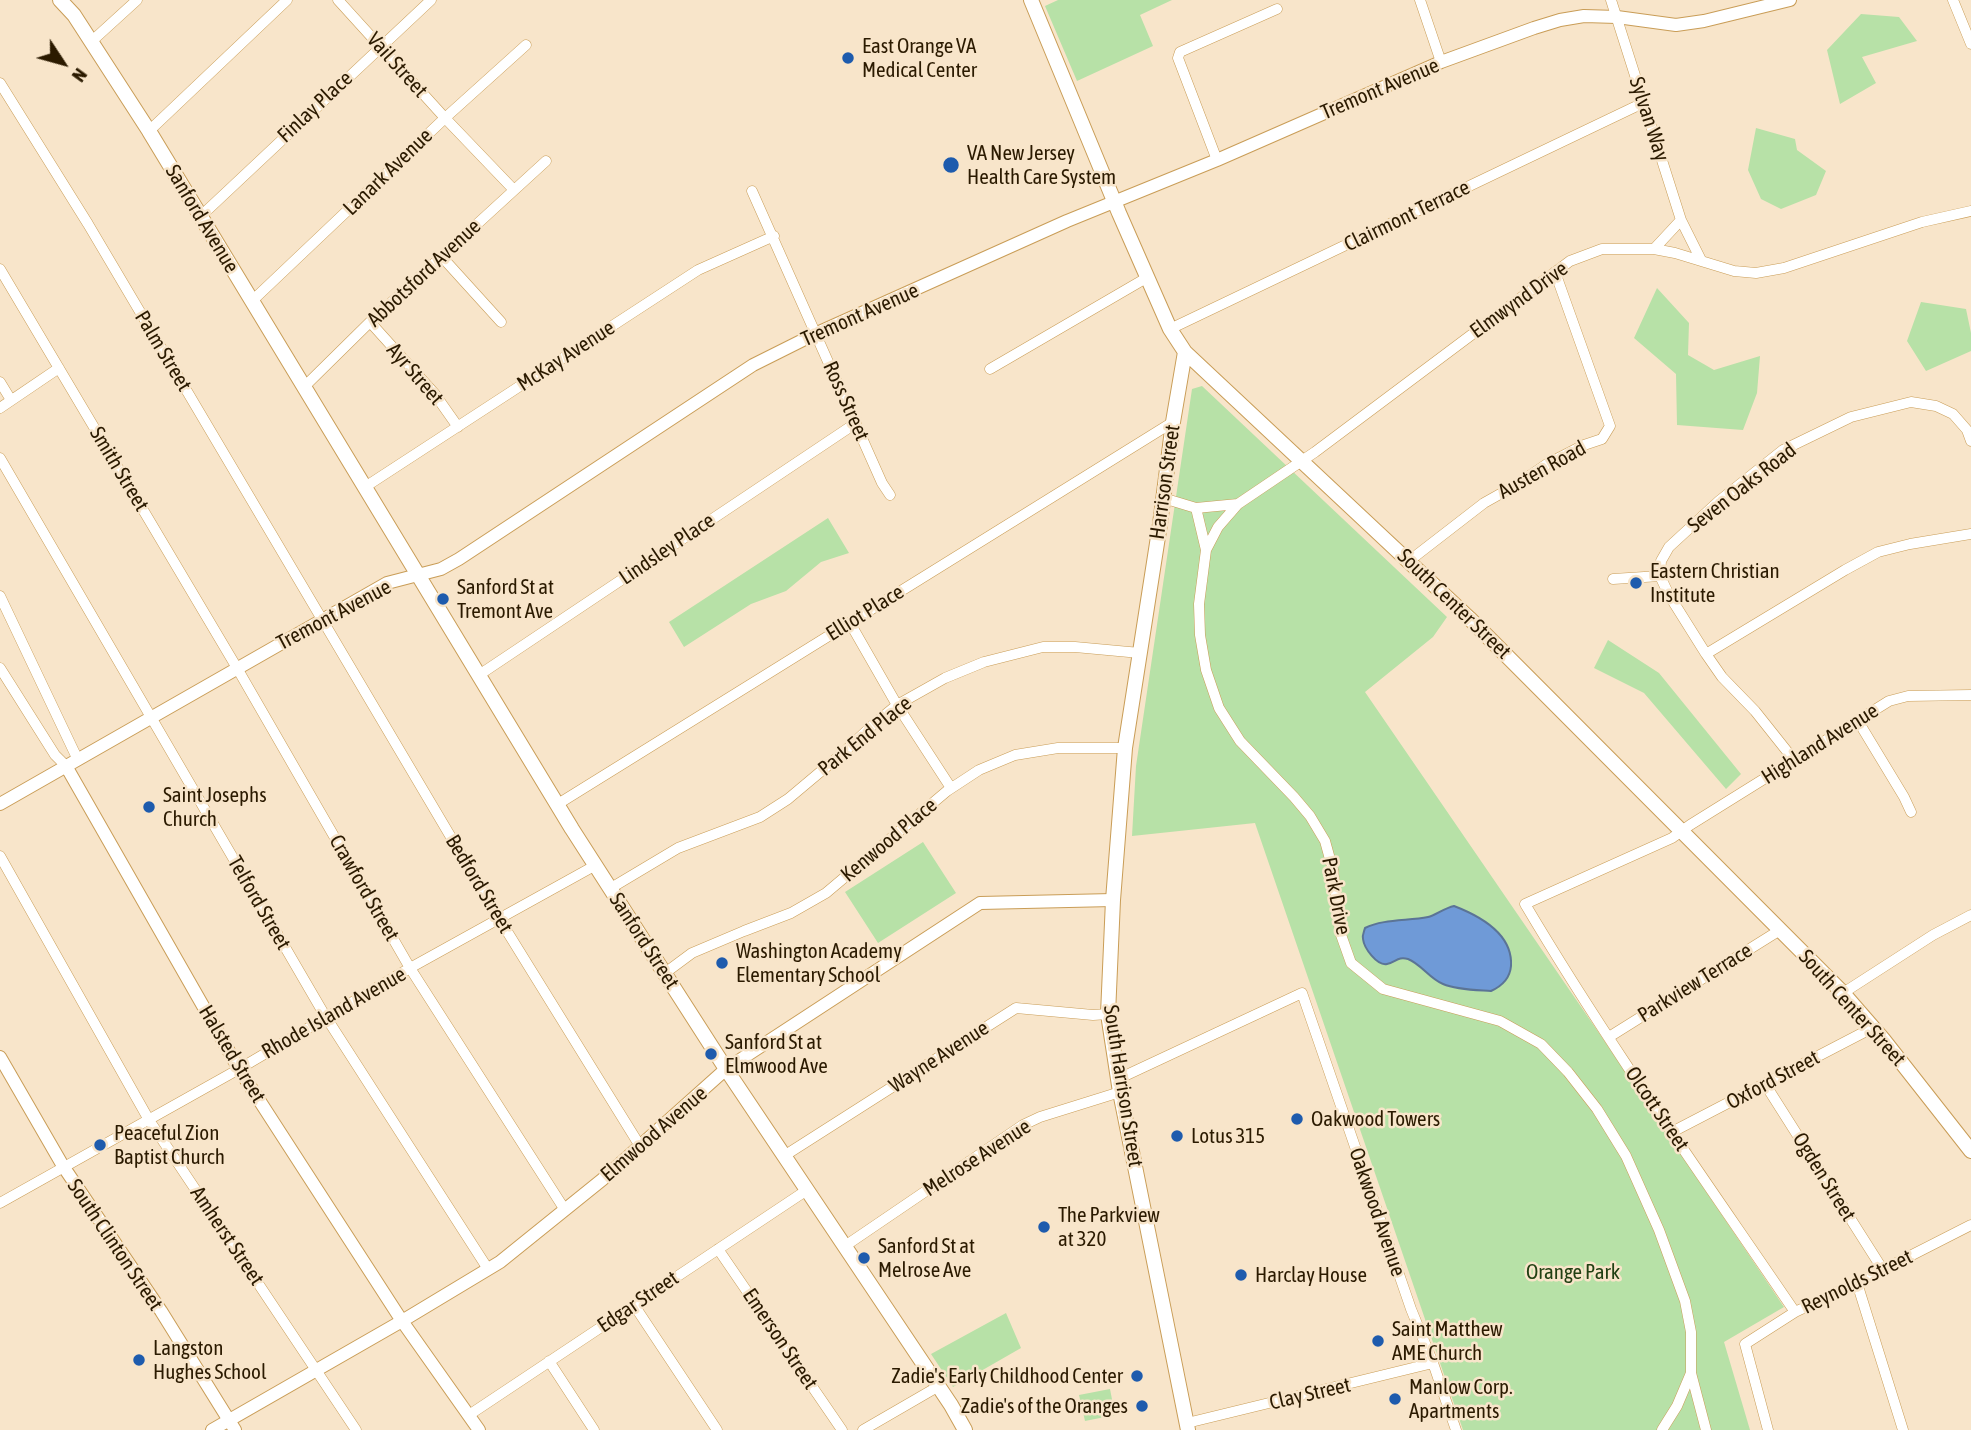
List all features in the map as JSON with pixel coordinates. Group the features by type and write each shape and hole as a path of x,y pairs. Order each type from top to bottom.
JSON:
{"main road":[{"name":"Sanford Avenue","path":"60,0 92,41 149,131 338,442"},
{"name":"South Center Street","path":"1031,0 1170,329 1185,352 1409,561 1541,689 1843,993 1874,1027 1971,1151"},
{"name":"Harrison Street","path":"1146,612 1185,352"},
{"name":"Sanford Street","path":"338,442 596,865 726,1069 939,1386 965,1430"},
{"name":"South Harrison Street","path":"1146,612 1125,748 1113,900 1108,1014 1119,1085 1187,1427"}],"street":[{"path":"92,41 137,0"},
{"path":"149,131 287,0"},
{"name":"Vail Street","path":"338,0 514,190"},
{"name":"Finlay Place","path":"201,216 431,0"},
{"path":"1420,0 1441,62"},
{"name":"Sylvan Way","path":"1611,0 1681,220 1701,260"},
{"name":"Tremont Avenue","path":"0,804 387,583 441,569 459,559 753,365 816,334 1115,201 1217,160 1441,62 1560,20 1584,16 1617,17 1676,25 1790,0"},
{"path":"1953,0 1971,44"},
{"path":"1217,160 1178,58 1180,52 1277,9"},
{"name":"Lanark Avenue","path":"253,302 445,118 526,45"},
{"name":"Palm Street","path":"0,83 88,224 322,620"},
{"name":"Clairmont Terrace","path":"1170,329 1643,103"},
{"name":"Abbotsford Avenue","path":"304,387 370,322 546,161"},
{"name":"Ross Street","path":"752,191 882,483 890,495"},
{"name":"Elmwynd Drive","path":"1303,461 1570,261 1602,249 1654,249 1734,271 1756,273 1784,268 1922,222 1971,211"},
{"path":"1654,249 1681,220"},
{"name":"McKay Avenue","path":"365,487 698,270 774,236"},
{"path":"442,257 501,323"},
{"name":"Smith Street","path":"0,270 237,668"},
{"name":"Austen Road","path":"1409,561 1484,502 1547,464 1602,439 1610,426 1556,272"},
{"path":"990,369 1148,277"},
{"name":"Ayr Street","path":"370,322 434,393 458,427"},
{"path":"0,408 59,368"},
{"path":"0,382 11,400"},
{"name":"Seven Oaks Road","path":"1660,576 1661,561 1669,547 1719,501 1783,450 1851,417 1911,402 1936,405 1953,414 1967,430 1971,441"},
{"name":"Elliot Place","path":"558,804 1173,422"},
{"name":"Lindsley Place","path":"479,676 856,423"},
{"name":"Telford Street","path":"0,458 326,1017 488,1269"},
{"name":"Park Drive","path":"1303,461 1238,504 1218,527 1206,550 1199,604 1200,635 1206,670 1219,708 1240,741 1302,807 1325,841 1333,870 1340,932 1351,963 1383,989 1500,1021 1541,1044 1568,1072 1597,1109 1626,1156 1659,1230 1685,1301 1691,1332 1691,1373 1706,1430"},
{"path":"1163,498 1196,508 1238,504"},
{"path":"1196,508 1206,550"},
{"path":"1706,653 1878,552 1971,534"},
{"path":"1613,579 1660,576 1679,613 1722,677 1755,711 1794,760"},
{"path":"0,596 78,760"},
{"name":"Bedford Street","path":"322,620 500,920 640,1146"},
{"path":"850,623 897,705 951,788"},
{"name":"Park End Place","path":"611,888 678,848 760,817 788,799 897,705 945,678 984,662 1043,647 1140,653"},
{"name":"Halsted Street","path":"0,668 55,755 66,766 239,1069 401,1321 479,1430"},
{"name":"Crawford Street","path":"237,668 410,968 565,1210"},
{"name":"Highland Avenue","path":"1525,904 1672,838 1889,701 1908,696 1971,695"},
{"path":"1858,721 1911,812"},
{"name":"Kenwood Place","path":"665,973 692,953 791,913 825,893 951,788 979,769 1015,755 1058,748 1125,748"},
{"name":"Amherst Street","path":"0,856 149,1120 356,1430"},
{"name":"Rhode Island Avenue","path":"0,1203 239,1069 410,968 596,865"},
{"name":"Elmwood Avenue","path":"212,1430 232,1425 316,1369 488,1269 565,1210 726,1069 979,903 1113,900"},
{"name":"Olcott Street","path":"1525,904 1554,954 1795,1312"},
{"path":"1843,993 1933,934 1971,915"},
{"name":"Parkview Terrace","path":"1609,1037 1780,930"},
{"name":"Melrose Avenue","path":"845,1247 1023,1125 1119,1085 1302,993"},
{"name":"Oakwood Avenue","path":"1302,993 1411,1309 1457,1430"},
{"name":"Wayne Avenue","path":"785,1156 1016,1008 1108,1014"},
{"name":"Oxford Street","path":"1672,1132 1874,1027"},
{"name":"South Clinton Street","path":"0,1057 62,1166 160,1311 232,1425"},
{"name":"Ogden Street","path":"1765,1084 1883,1270"},
{"name":"Edgar Street","path":"469,1415 807,1189"},
{"name":"Reynolds Street","path":"1768,1430 1745,1343 1795,1312 1971,1225"},
{"name":"Emerson Street","path":"718,1249 842,1430"},
{"path":"1857,1283 1903,1430"},
{"path":"634,1305 717,1430"},
{"path":"549,1361 594,1430"},
{"name":"Clay Street","path":"1187,1427 1433,1363"},
{"name":"Park Drive","path":"1662,1430 1677,1406 1691,1373"},
{"path":"863,1430 939,1386"}],"green space":[{"path":"1058,0 1172,0 1140,15 1153,46 1077,81 1045,6"},
{"path":"1861,14 1899,17 1917,41 1862,57 1876,83 1840,104 1827,50"},
{"path":"1756,128 1795,139 1797,150 1826,171 1816,195 1781,209 1761,199 1748,170"},
{"path":"1657,288 1689,323 1688,355 1714,370 1760,356 1757,393 1743,430 1677,425 1676,374 1634,338"},
{"path":"1921,302 1966,309 1971,333 1971,351 1926,371 1907,341"},
{"name":"Orange Park","path":"1202,386 1447,617 1433,637 1365,692 1784,1307 1724,1342 1750,1430 1463,1430 1255,823 1132,836 1136,766 1192,389"},
{"path":"828,518 849,553 821,562 786,591 751,604 684,647 669,622"},
{"path":"1608,640 1659,673 1741,774 1726,789 1644,693 1594,668"},
{"path":"923,842 956,893 878,943 845,892"},
{"path":"1006,1313 1021,1348 953,1387 931,1354"},
{"path":"1110,1389 1115,1415 1085,1421 1079,1395"}],"water":[{"path":"1454,906 1484,921 1507,945 1511,966 1509,974 1502,984 1491,991 1460,989 1443,984 1408,959 1402,958 1383,964 1372,956 1364,943 1365,928 1372,925 1428,917"}],"place":[{"name":"East Orange VA Medical Center","path":"848,58"},
{"name":"VA New Jersey Health Care System","path":"951,165"},
{"name":"Eastern Christian Institute","path":"1636,583"},
{"name":"Sanford St at Tremont Ave","path":"443,599"},
{"name":"Saint Josephs Church","path":"149,807"},
{"name":"Washington Academy Elementary School","path":"722,963"},
{"name":"Sanford St at Elmwood Ave","path":"711,1054"},
{"name":"Oakwood Towers","path":"1297,1119"},
{"name":"Lotus 315","path":"1177,1136"},
{"name":"Peaceful Zion Baptist Church","path":"100,1145"},
{"name":"The Parkview at 320","path":"1044,1227"},
{"name":"Sanford St at Melrose Ave","path":"864,1258"},
{"name":"Harclay House","path":"1241,1275"},
{"name":"Saint Matthew AME Church","path":"1378,1341"},
{"name":"Langston Hughes School","path":"139,1360"},
{"name":"Zadie's Early Childhood Center","path":"1137,1376"},
{"name":"Manlow Corp. Apartments","path":"1395,1399"},
{"name":"Zadie's of the Oranges","path":"1142,1406"}]}
